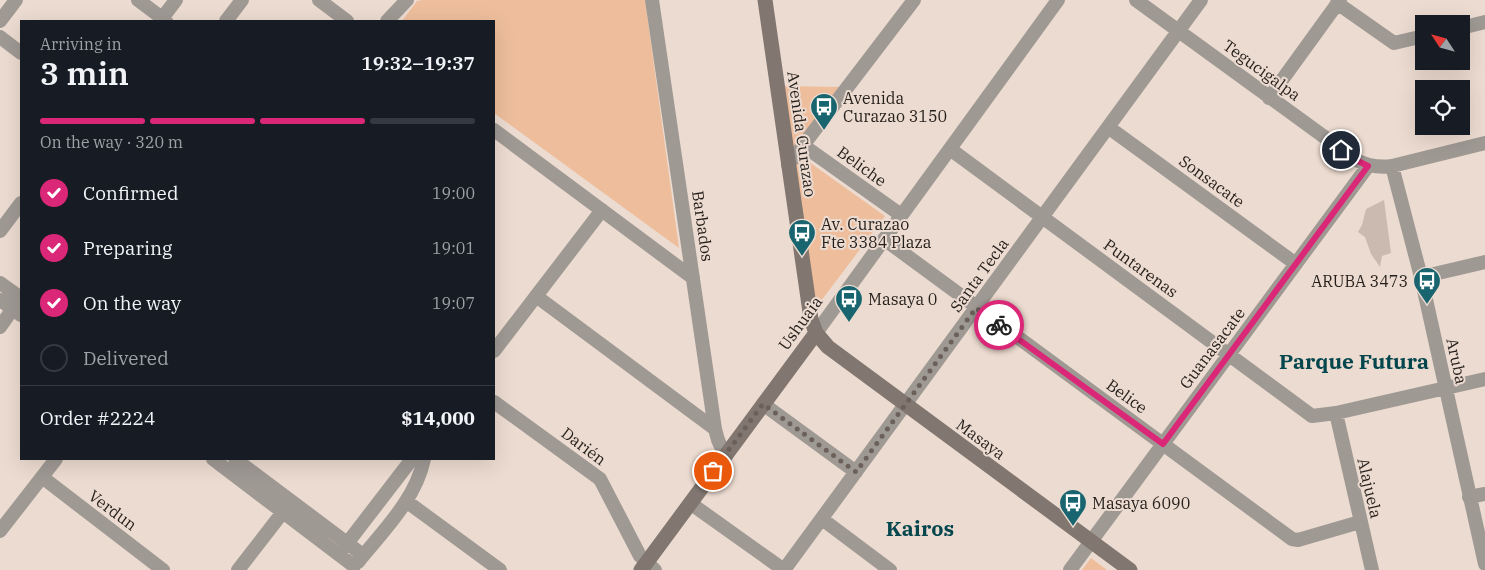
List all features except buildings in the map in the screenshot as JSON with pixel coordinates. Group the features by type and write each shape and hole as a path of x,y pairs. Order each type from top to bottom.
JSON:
{"street":[{"path":"0,21 16,0"},
{"path":"138,0 163,20 176,0"},
{"path":"227,20 242,0"},
{"path":"319,0 346,20"},
{"name":"Barbados","path":"652,0 716,430 718,440 725,455"},
{"name":"Avenida Curazao","path":"765,0 811,319 816,333"},
{"path":"788,166 914,0"},
{"name":"Ushuaia","path":"647,568 690,503 1058,0"},
{"name":"Tegucigalpa","path":"1136,0 1269,98 1356,160 1368,166"},
{"name":"Santa Tecla","path":"784,570 1201,0"},
{"path":"388,20 402,2"},
{"path":"1269,98 1338,2 1394,43 1415,38"},
{"path":"1470,26 1485,22"},
{"path":"0,37 20,52"},
{"name":"Sonsacate","path":"1108,127 1296,264"},
{"path":"495,131 693,278"},
{"path":"1368,166 1381,168 1392,166 1485,143"},
{"name":"Beliche","path":"804,146 901,216"},
{"name":"Puntarenas","path":"950,149 1312,416 1336,413"},
{"name":"Guanasacate","path":"1070,570 1368,166"},
{"name":"Aruba","path":"1392,166 1421,277 1485,564"},
{"path":"0,231 20,204"},
{"path":"495,350 602,210"},
{"name":"Belice","path":"884,239 1292,539 1298,540 1360,522"},
{"path":"1421,277 1485,262"},
{"path":"0,283 20,303"},
{"path":"536,296 716,430"},
{"path":"0,300 20,303"},
{"path":"0,326 20,303"},
{"name":"Masaya","path":"816,333 828,347 1130,570"},
{"path":"1336,413 1485,378"},
{"name":"Darién","path":"495,403 600,479 647,568"},
{"path":"763,404 856,472"},
{"name":"Alajuela","path":"1336,413 1372,570"},
{"path":"0,531 55,460"},
{"path":"220,460 234,462 343,549 356,564 406,501 417,482 424,460"},
{"path":"343,549 411,460"},
{"path":"234,462 282,512 343,549"},
{"name":"Verdun","path":"42,477 163,570"},
{"path":"1469,497 1485,494"},
{"path":"406,501 500,570"},
{"path":"690,503 784,570"},
{"path":"238,570 282,512"},
{"path":"822,519 890,570"}],"shaded area":[{"path":"645,0 679,248 495,114 495,20 403,20 417,1"},
{"path":"783,86 840,87 793,153"},
{"path":"802,157 885,216 812,313 796,167"},
{"path":"1091,558 1107,570 1082,570"}],"way so far":[{"path":"713,471 763,404 856,472 976,308 999,325"}],"place":[{"name":"Avenida Curazao 3150","path":"824,131"},
{"name":"Av. Curazao Fte 3384 Plaza","path":"802,257"},
{"name":"ARUBA 3473","path":"1427,305"},
{"name":"Masaya 0","path":"849,323"},
{"name":"Masaya 6090","path":"1073,527"}],"district":[{"name":"Parque Futura","path":"1354,361"},
{"name":"Kairos","path":"920,528"}],"route":[{"path":"999,325 1163,444 1368,166 1341,150"}]}
